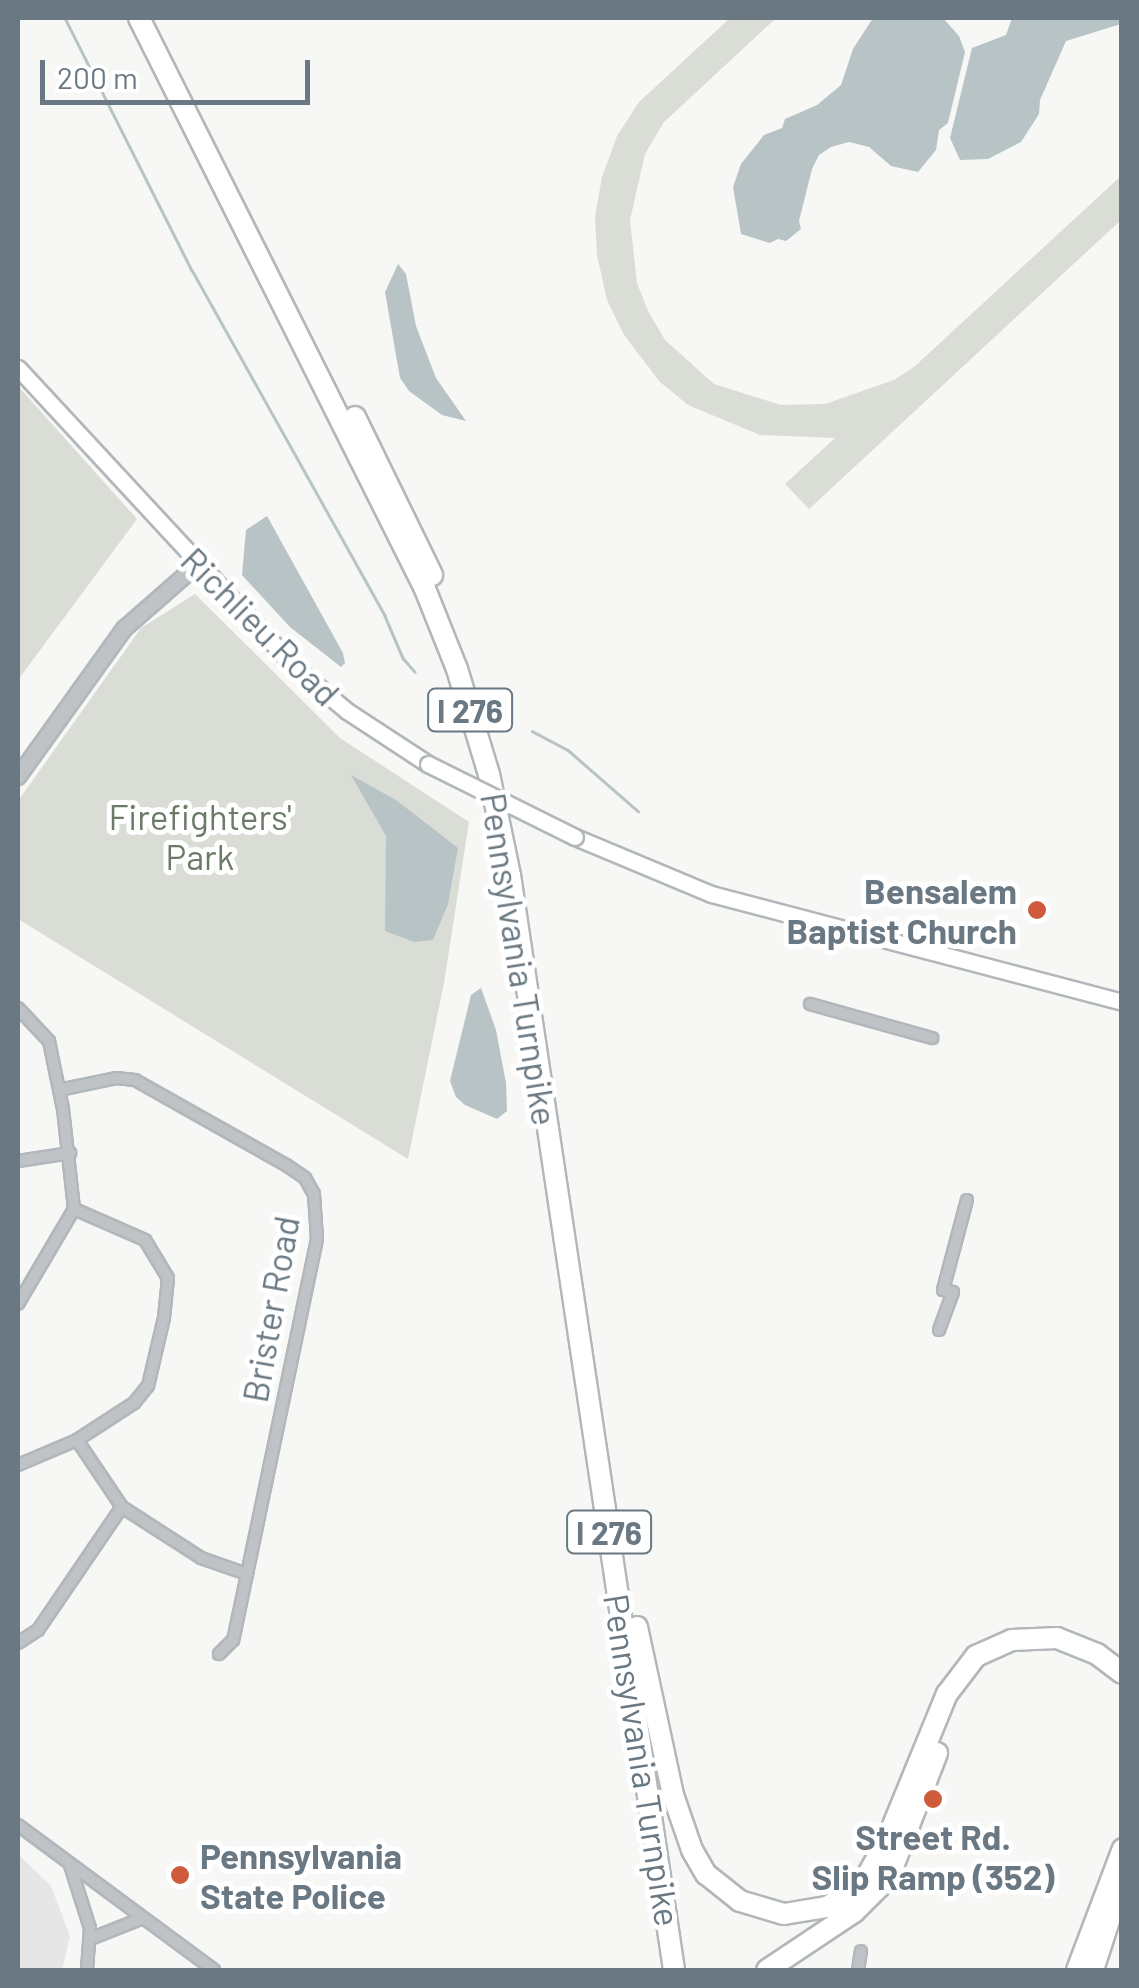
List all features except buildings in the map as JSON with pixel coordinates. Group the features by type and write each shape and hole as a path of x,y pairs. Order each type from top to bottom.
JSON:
{"highway":[{"name":"Pennsylvania Turnpike","path":"139,18 424,589 484,757 519,932 674,1970"},
{"name":"Pennsylvania Turnpike","path":"155,18 421,550 467,660 492,734 522,868 688,1970"},
{"path":"637,1627 673,1795 692,1850 722,1889 740,1901 784,1914 826,1906 854,1890 867,1876 887,1840 947,1694 976,1656 1012,1640 1057,1638 1097,1654 1122,1673"},
{"path":"767,1970 854,1912 889,1877 949,1720 972,1678 986,1664 1027,1649 1051,1649 1071,1654 1122,1687"}],"main road":[{"name":"Richlieu Road","path":"18,368 198,565 321,692 428,764 575,837 711,894 1122,1002"},
{"path":"1076,1970 1122,1848"},
{"path":"1094,1970 1122,1884"}],"street":[{"path":"18,777 124,630 198,565"},
{"path":"810,1004 932,1038"},
{"path":"18,1008 49,1041 70,1153 74,1209 18,1304"},
{"name":"Brister Road","path":"59,1090 116,1078 135,1080 286,1165 305,1178 314,1194 318,1239 233,1640 218,1654"},
{"path":"18,1161 70,1153"},
{"path":"939,1330 953,1292 944,1290 967,1200"},
{"path":"18,1465 77,1440 119,1416 148,1386 168,1278 145,1240 74,1209"},
{"path":"77,1440 122,1507 201,1558 247,1574"},
{"path":"18,1642 38,1630 122,1507"},
{"path":"18,1825 214,1970"},
{"path":"69,1863 90,1939 87,1970"},
{"path":"90,1939 143,1918"},
{"path":"858,1970 861,1951"}],"shaded area":[{"path":"873,18 943,18 959,36 965,52 948,123 939,130 936,150 918,172 891,166 869,147 849,142 831,147 819,155 812,169 799,221 801,229 786,241 770,243 741,234 733,187 741,164 764,135 782,128 785,119 817,105 841,85 853,49"},
{"path":"1012,18 1121,18 1121,24 1066,41 1040,100 1039,114 1021,142 988,159 960,160 950,138 972,48 1006,35"},
{"path":"398,264 406,274 416,326 436,378 466,421 442,415 409,391 400,378 385,292"},
{"path":"267,516 343,653 345,663 341,667 290,627 242,575 246,530"},
{"path":"351,775 396,800 458,848 448,904 433,940 414,942 385,931 386,836"},
{"path":"481,988 496,1030 506,1083 507,1111 497,1119 465,1105 456,1097 450,1081 471,995"},
{"path":"18,1854 51,1886 70,1936 62,1970 18,1970"}],"green space":[{"path":"730,18 776,18 664,122 645,154 630,220 637,283 648,311 665,340 714,384 781,405 825,404 894,380 915,366 1121,176 1121,220 809,509 785,484 835,438 760,435 688,405 660,382 624,335 607,300 597,255 595,217 602,177 617,136 639,102"},
{"path":"18,386 137,519 18,680"},
{"name":"Firefighters' Park","path":"195,594 340,738 469,822 444,983 408,1159 18,919 18,801 141,628"}],"waterway":[{"path":"65,18 192,270 385,616 403,658 415,672"},
{"path":"532,731 568,750 638,811"}],"place":[{"name":"Bensalem Baptist Church","path":"1037,910"},
{"name":"Street Rd. Slip Ramp (352)","path":"933,1799"},
{"name":"Pennsylvania State Police","path":"180,1875"}]}
